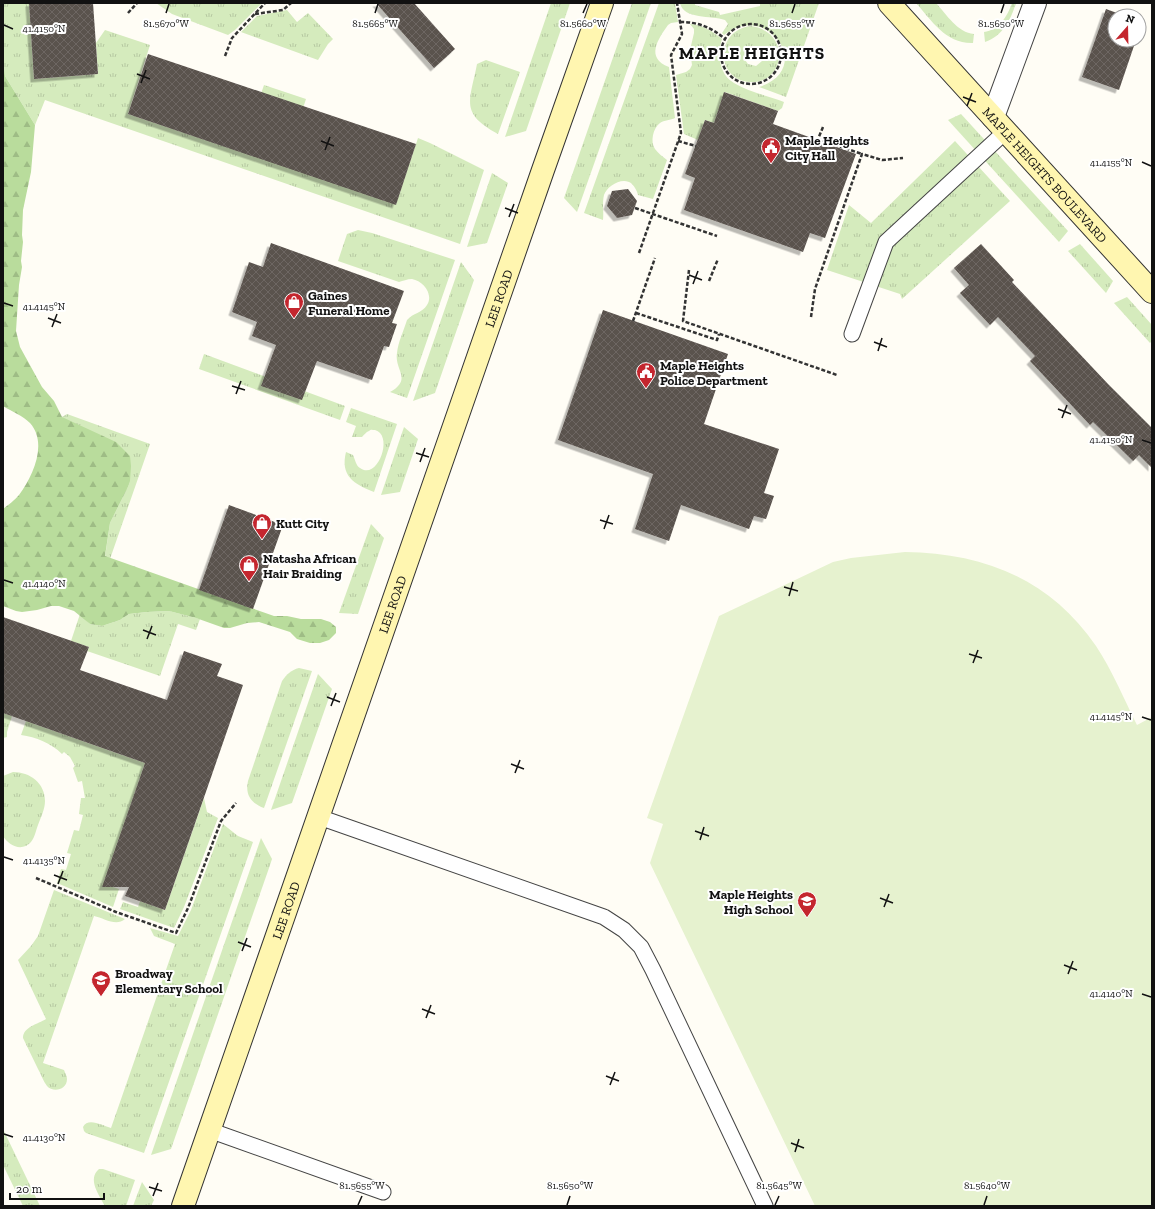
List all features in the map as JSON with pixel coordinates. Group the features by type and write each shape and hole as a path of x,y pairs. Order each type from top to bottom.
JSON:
{"main road":[{"name":"LEE ROAD","path":"183,1206 602,3"},
{"name":"MAPLE HEIGHTS BOULEVARD","path":"889,3 1152,292"}],"street":[{"path":"999,124 1035,3"}],"lane":[{"path":"852,334 886,242 999,124"},
{"path":"319,817 604,917 624,930 641,947 653,970 765,1206"},
{"path":"209,1130 383,1192"}],"path":[{"path":"128,13 137,3"},
{"path":"225,56 232,38 265,3"},
{"path":"255,14 283,10 290,3"},
{"path":"639,253 681,133 670,55 682,34 677,3"},
{"path":"680,22 690,22 709,27 725,39"},
{"path":"752,24 766,28 778,39 781,47 782,54 778,69 773,76 760,84 744,84 736,81 725,70 722,62 721,55 725,39 733,30 743,25 752,24"},
{"path":"823,127 818,140 882,160 903,158"},
{"path":"678,141 696,146"},
{"path":"811,317 815,289 862,154"},
{"path":"635,208 717,236"},
{"path":"633,321 655,258"},
{"path":"710,281 718,259"},
{"path":"689,270 683,321 838,375"},
{"path":"636,313 717,340 719,334"},
{"path":"36,878 116,912 176,933 188,908 220,821 236,803"}],"green space":[{"path":"3,3 29,3 34,79 98,74 96,43 105,30 150,45 128,114 241,152 264,85 306,99 284,166 396,204 418,138 484,170 460,244 45,100 35,125 5,76 3,54"},
{"path":"156,3 262,3 228,35 172,14"},
{"path":"551,3 570,3 526,131 505,137"},
{"path":"632,3 651,3 577,212 564,198"},
{"path":"659,3 675,3 678,22 668,25 656,48 657,59 669,67 675,118 663,121 658,125 654,132 653,146 667,160 653,199 638,195 632,184 624,181 616,183 608,188 603,198 603,220 584,213"},
{"path":"680,3 695,3 695,5 719,12 720,15 760,6 760,3 819,3 786,97 759,87 776,78 784,66 784,53 779,41 768,31 755,26 740,26 724,35 722,33 728,24 725,20 692,15 683,8"},
{"path":"916,3 936,3 958,27 968,33 974,34 973,43 955,40 947,36 934,24"},
{"path":"1012,3 1016,3 1009,21 997,36 985,42 984,32 994,29 1002,22"},
{"path":"287,10 297,22 308,13 333,39 318,60 241,32 257,16"},
{"path":"690,24 707,29 722,39 720,45 720,64 725,75 729,79 746,89 784,102 782,108 778,111 725,92 714,123 705,120 698,140 684,134 676,75 686,72 692,65 690,50 694,29"},
{"path":"751,26 764,30 773,38 778,47 779,57 777,67 771,75 762,80 750,82 739,79 730,73 725,64 724,55 726,45 731,36 739,29","holes":["753,47 763,53 762,61 756,66 748,64 745,60 746,52"]},
{"path":"3,54 5,76 35,125 31,172 23,210 22,267 19,285 16,331 20,347 42,387 54,401 62,417 116,442 130,456 130,481 110,523 105,556 274,616 287,616 301,619 321,619 330,622 336,627 336,633 329,640 320,643 310,643 297,639 290,632 259,622 224,628 196,618 169,611 129,614 120,620 102,626 90,624 74,611 59,606 51,606 22,612 3,606 3,509 17,497 29,479 36,459 38,440 35,431 27,420 3,406"},
{"path":"486,60 520,72 498,134 477,119 472,112 470,105 470,97 477,64"},
{"path":"961,114 1068,231 1059,242 948,120"},
{"path":"955,141 1010,201 902,299 900,294 827,270 849,205 871,223"},
{"path":"492,173 508,183 487,243 467,247"},
{"path":"358,230 372,233 455,260 407,398 390,392 397,387 402,378 397,359 398,349 407,320 425,308 429,301 428,292 420,282 416,280 410,279 399,282 338,261 347,234"},
{"path":"1080,244 1113,281 1106,293 1068,251"},
{"path":"461,262 474,280 435,393 413,401"},
{"path":"1127,297 1152,325 1152,341 1150,343 1114,303"},
{"path":"204,354 345,406 340,420 199,369"},
{"path":"351,408 397,424 374,492 360,486 350,478 345,467 346,452 353,455 360,468 367,470 373,468 378,463 383,448 383,440 381,434 375,430 370,430 362,437 352,437 356,426 346,422"},
{"path":"67,414 150,444 110,559 105,557 110,523 126,491 62,417"},
{"path":"404,427 418,439 400,492 381,495"},
{"path":"371,524 384,538 358,614 339,613"},
{"name":"Maple Heights High School","path":"905,552 962,558 1013,574 1036,587 1058,603 1078,623 1096,646 1113,675 1137,725 1152,717 1152,1206 815,1206 650,863 663,824 647,818 719,616 833,562 851,558"},
{"path":"169,611 200,619 196,630 178,624 160,676 87,651 89,647 71,641 80,614 90,624 102,626 120,620 129,614"},
{"path":"299,668 312,671 264,808 256,804 250,798 247,790 248,781 282,681 289,673"},
{"path":"318,674 332,689 292,803 271,810"},
{"path":"3,713 12,716 7,737 3,738"},
{"path":"26,721 145,763 104,884 119,889 113,907 57,883 61,869 66,870 71,854 67,853 74,830 79,831 83,815 79,814 81,798 85,798 82,781 78,782 73,768 75,766 70,757 64,752 62,754 43,741 21,735"},
{"path":"13,772 31,776 42,789 45,801 43,813 34,836 31,842 24,847 12,845 3,836 3,776"},
{"path":"204,798 207,812 218,818 184,907 174,928 120,909 123,902 138,907 140,901 165,910"},
{"path":"223,824 238,836 253,842 144,1153 86,1133 83,1127 85,1124 92,1122 111,1128 175,944 154,936 150,928 178,936 191,910"},
{"path":"261,838 272,859 269,868 171,1149 151,1155"},
{"path":"54,890 125,919 114,922 94,916 43,1063 64,1070 67,1078 65,1086 56,1090 47,1086 23,1038 25,1031 28,1028 46,1019 18,960 38,936"},
{"path":"3,1129 40,1206 23,1206 3,1165"},
{"path":"99,1169 135,1180 126,1206 105,1206 97,1192 94,1182 94,1177"},
{"path":"142,1182 154,1200 151,1206 133,1206"}],"building":[{"path":"29,3 93,3 98,74 34,79"},
{"path":"376,3 414,3 455,49 434,68"},
{"path":"1106,9 1107,48 1133,48 1119,90 1082,77"},
{"path":"148,54 416,144 396,205 128,114"},
{"name":"Maple Heights City Hall","path":"724,92 778,111 773,124 856,154 825,238 810,233 803,252 684,210 695,178 685,174 705,120 714,123"},
{"path":"628,189 637,201 632,215 617,218 607,206 612,191"},
{"path":"271,243 404,291 392,323 397,324 389,347 384,346 372,380 317,361 302,400 261,386 276,345 252,336 257,322 232,312 249,262 263,267"},
{"path":"981,244 1014,280 1012,282 1108,384 1152,428 1152,468 1139,455 1133,461 1093,422 1090,425 1030,361 1035,356 998,317 990,325 960,293 969,285 954,268"},
{"name":"Maple Heights Police Department","path":"603,310 728,354 704,424 779,449 764,493 774,496 766,519 754,516 749,529 681,505 669,541 635,529 653,474 558,440"},
{"path":"229,505 283,525 253,609 199,590"},
{"path":"3,617 89,647 80,670 167,700 184,651 222,664 217,676 243,685 165,910 125,896 129,887 102,887 145,763 3,713"}],"place":[{"name":"Maple Heights City Hall","path":"771,164"},
{"name":"Gaines Funeral Home","path":"294,319"},
{"name":"Maple Heights Police Department","path":"646,389"},
{"name":"Kutt City","path":"262,540"},
{"name":"Natasha African Hair Braiding","path":"249,582"},
{"name":"Maple Heights High School","path":"807,918"},
{"name":"Broadway Elementary School","path":"101,997"}],"district":[{"name":"MAPLE HEIGHTS","path":"752,53"}]}
